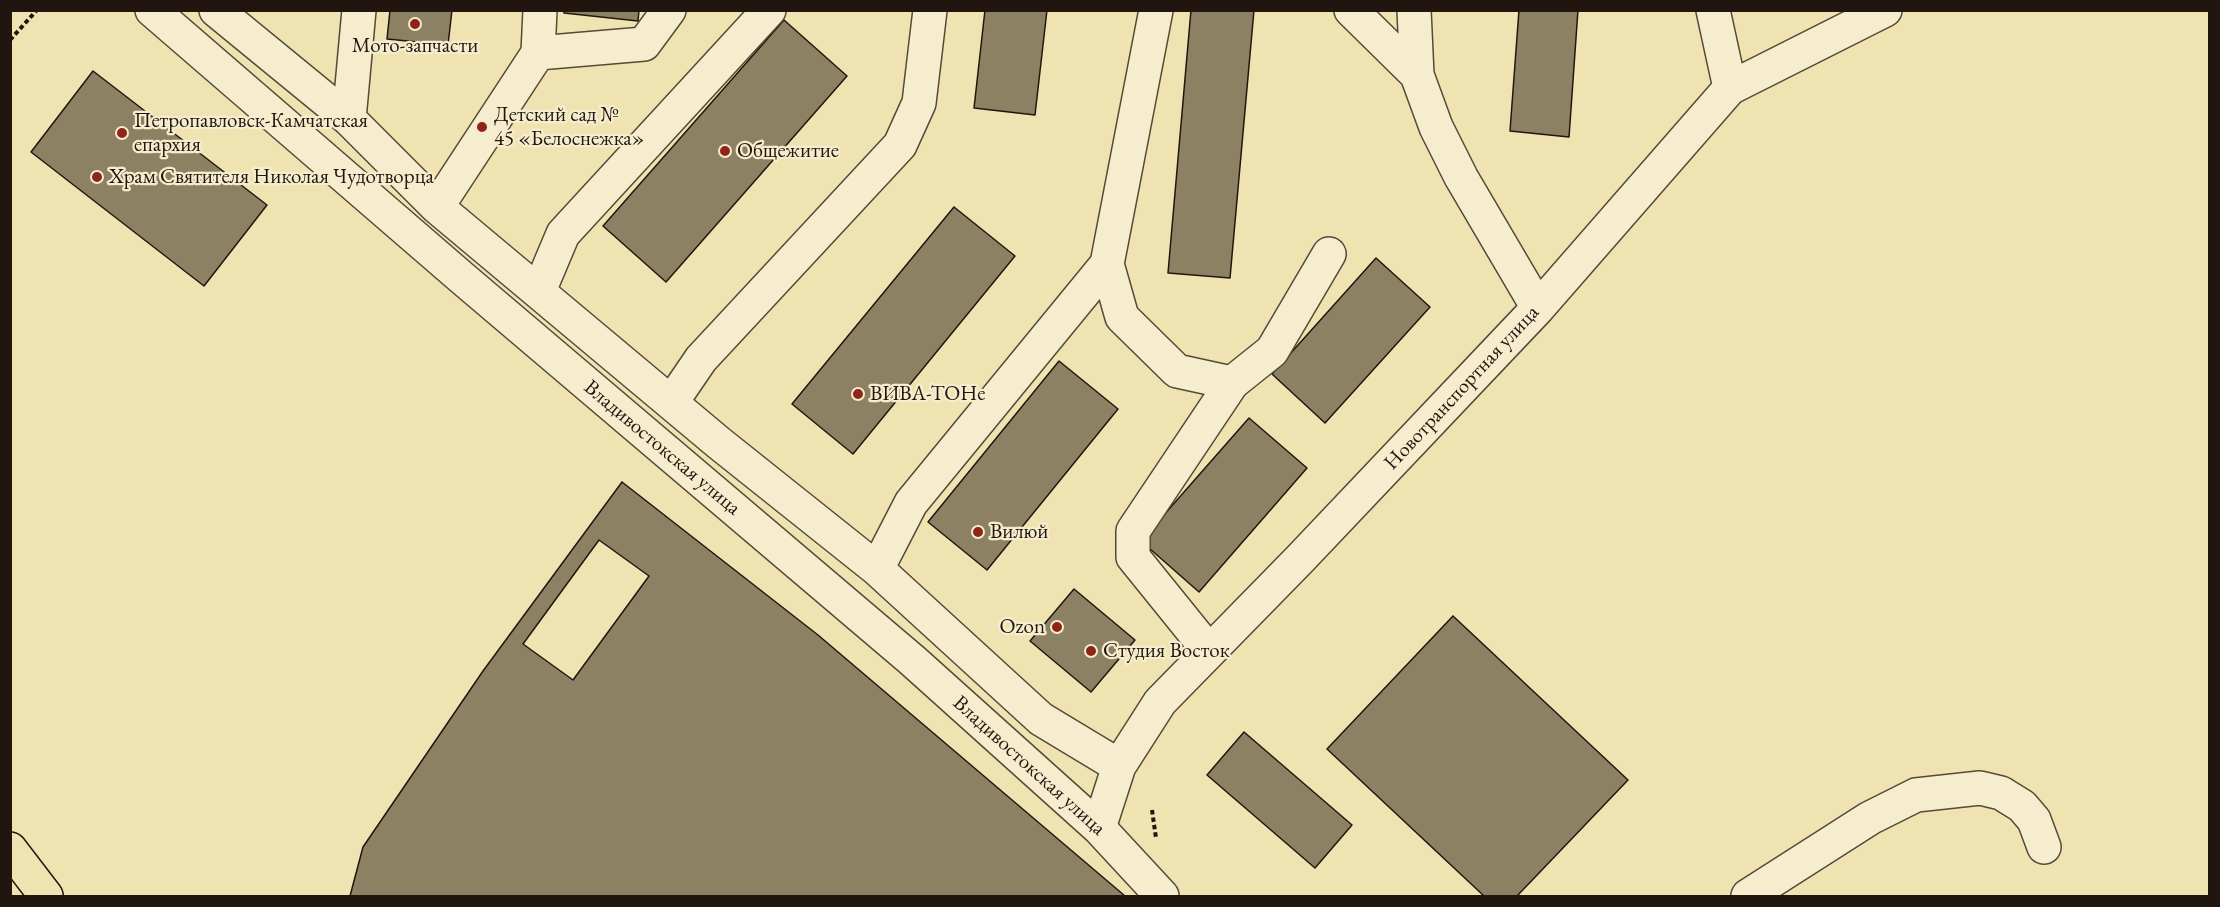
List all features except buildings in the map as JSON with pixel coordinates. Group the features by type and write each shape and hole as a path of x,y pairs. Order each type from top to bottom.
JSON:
{"main road":[{"path":"10,849 46,897"}],"street":[{"name":"Владивостокская улица","path":"152,10 461,277 912,660 1100,828 1162,897"},
{"path":"216,10 349,118 437,207 671,403 877,569 1041,719 1119,766"},
{"path":"349,118 359,10"},
{"path":"437,207 538,53 540,10"},
{"path":"538,53 644,44 669,10"},
{"path":"539,291 563,234 769,10"},
{"path":"671,403 701,359 900,145 919,103 930,10"},
{"path":"1156,10 1107,264 1122,317 1177,371 1232,383"},
{"path":"1351,10 1417,75"},
{"path":"1414,10 1417,75 1436,127 1461,177 1538,308"},
{"path":"1713,10 1730,88"},
{"name":"Новотранспортная улица","path":"1100,828 1119,766 1160,702 1317,542 1538,308 1730,88 1883,11"},
{"path":"1209,651 1134,557 1133,531 1232,383 1272,351 1329,254"},
{"path":"877,569 911,503 1107,264"},
{"path":"1749,897 1870,818 1916,795 1980,788 2001,793 2022,806 2034,820 2044,847"}],"path":[{"path":"10,40 37,10"}],"place":[{"name":"Мото-запчасти","path":"415,24"},
{"name":"Детский сад № 45 «Белоснежка»","path":"482,127"},
{"name":"Петропавловск-Камчатская епархия","path":"122,133"},
{"name":"Общежитие","path":"725,151"},
{"name":"Храм Святителя Николая Чудотворца","path":"97,177"},
{"name":"ВИВА-ТОНе","path":"858,394"},
{"name":"Вилюй","path":"978,532"},
{"name":"Ozon","path":"1057,627"},
{"name":"Студия Восток","path":"1091,651"}]}
